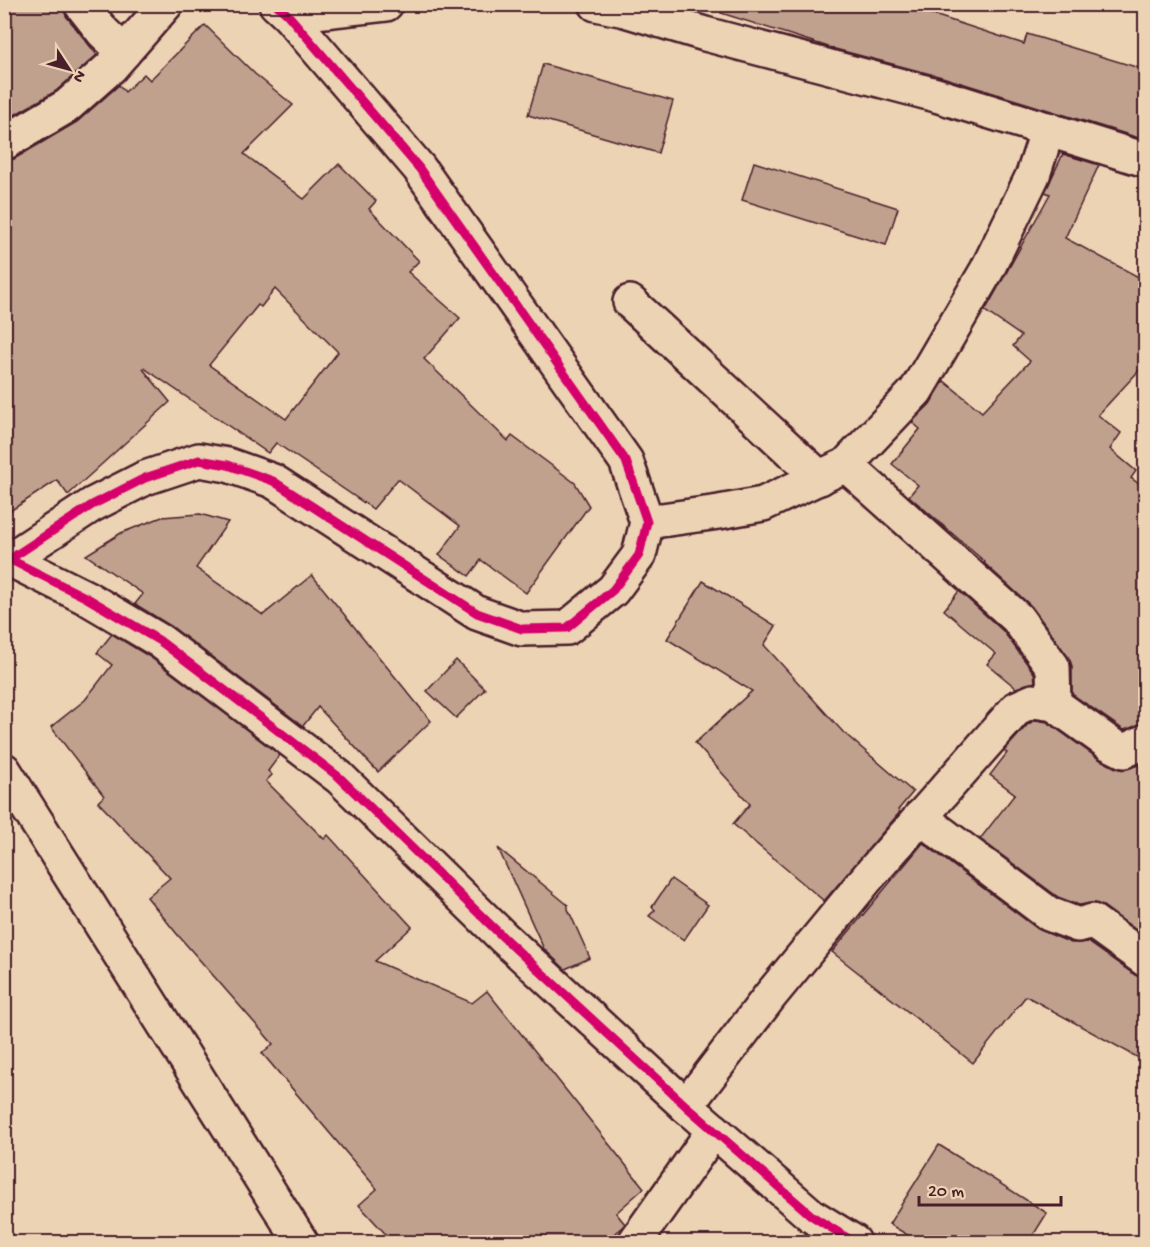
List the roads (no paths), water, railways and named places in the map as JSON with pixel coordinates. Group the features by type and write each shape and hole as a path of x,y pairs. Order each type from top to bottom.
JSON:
{"street":[{"path":"81,4 103,33 124,52"},
{"path":"4,143 67,106 111,67 166,4"},
{"path":"282,10 386,4"},
{"path":"596,4 936,95 1146,160"},
{"path":"7,561 92,504 145,478 199,460 228,465 273,481 477,613 522,629 567,628 613,590 639,555 647,522 626,461 426,177 282,10"},
{"path":"647,522 763,504 833,471 916,391 987,270 1033,175 1048,129"},
{"path":"630,302 833,471 1017,618 1053,667 1054,704"},
{"path":"7,561 87,598 160,641 339,777 504,938 686,1106 812,1216 854,1242"},
{"path":"686,1106 770,996 868,877 1017,708 1033,701 1054,704 1110,744 1124,751 1146,741"},
{"path":"4,770 301,1242"},
{"path":"920,817 1049,914 1078,925 1092,921 1146,960"},
{"path":"635,1242 714,1130"}]}
